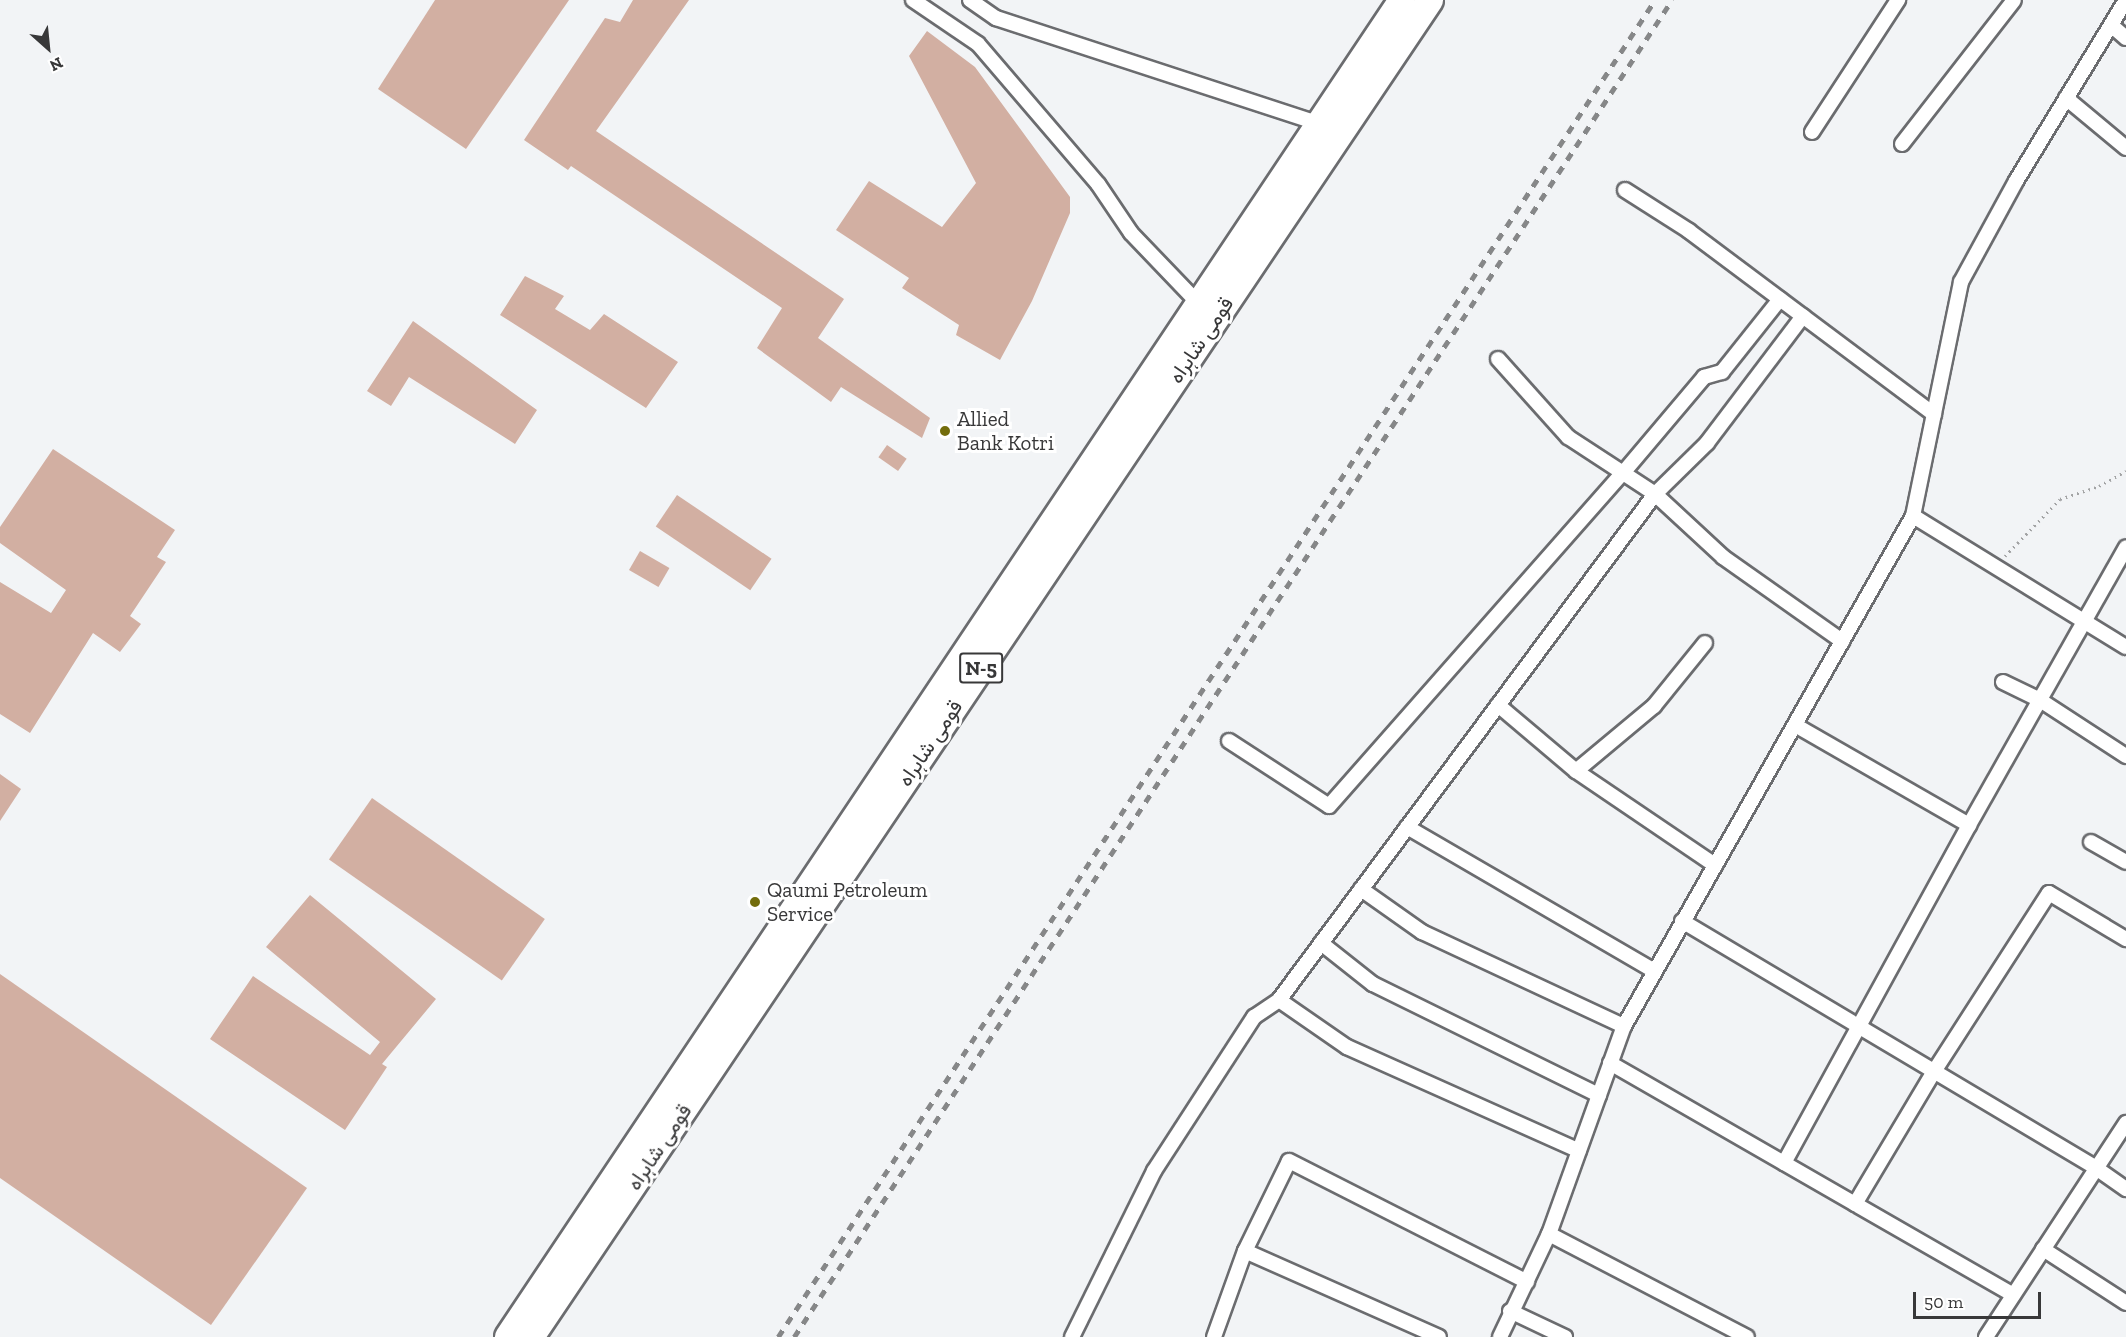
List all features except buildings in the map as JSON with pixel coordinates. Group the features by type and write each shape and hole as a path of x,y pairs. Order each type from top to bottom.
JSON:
{"highway":[{"name":"قومی شاہراہ","path":"1330,128 1402,0"},
{"name":"قومی شاہراہ","path":"531,1337 1330,128 1430,0"},
{"name":"قومی شاہراہ","path":"508,1337 1208,311"}],"street":[{"path":"913,0 978,44 1098,184 1131,233 1208,311"},
{"path":"970,0 996,18 1330,128"},
{"path":"1812,132 1898,0"},
{"path":"1902,144 2014,0"},
{"path":"1500,1337 1510,1311 1527,1282 1549,1234 1623,1026 1913,516 1961,282 2016,181 2126,0"},
{"path":"2111,25 2126,38"},
{"path":"2066,98 2126,148"},
{"path":"1625,190 1689,231 1934,414"},
{"path":"1229,741 1329,806 1623,473 1704,377 1722,372 1780,298"},
{"path":"1072,1337 1154,1171 1254,1017 1279,1000 1655,494 1707,443 1803,316"},
{"path":"1498,359 1568,437 1655,494 1723,557 1842,641"},
{"path":"1913,516 2126,647"},
{"path":"1784,1163 1860,1028 1969,825 2126,547"},
{"path":"1576,771 1654,706 1706,643"},
{"path":"2003,682 2040,700 2126,756"},
{"path":"1498,705 1576,771 1714,865"},
{"path":"1795,725 1969,825"},
{"path":"1407,827 1654,971"},
{"path":"2091,842 2126,862"},
{"path":"1362,889 1422,932 1623,1026"},
{"path":"1855,1204 1934,1073 2049,893 2126,939"},
{"path":"1682,921 2096,1168 2126,1189"},
{"path":"1321,943 1373,984 1599,1095"},
{"path":"1279,1000 1347,1047 1579,1150"},
{"path":"1610,1063 2013,1295"},
{"path":"1991,1335 2013,1295 2126,1122"},
{"path":"1214,1337 1245,1251 1289,1161 1527,1282"},
{"path":"1549,1234 1747,1337"},
{"path":"2043,1249 2126,1303"},
{"path":"1245,1251 1439,1337"},
{"path":"1510,1311 1565,1337"}],"path":[{"path":"1995,566 2060,499 2099,486 2126,471"}],"railway":[{"path":"778,1337 1655,0"},
{"path":"794,1337 1672,0"}],"place":[{"name":"Allied Bank Kotri","path":"945,431"},
{"name":"Qaumi Petroleum Service","path":"755,902"}]}
